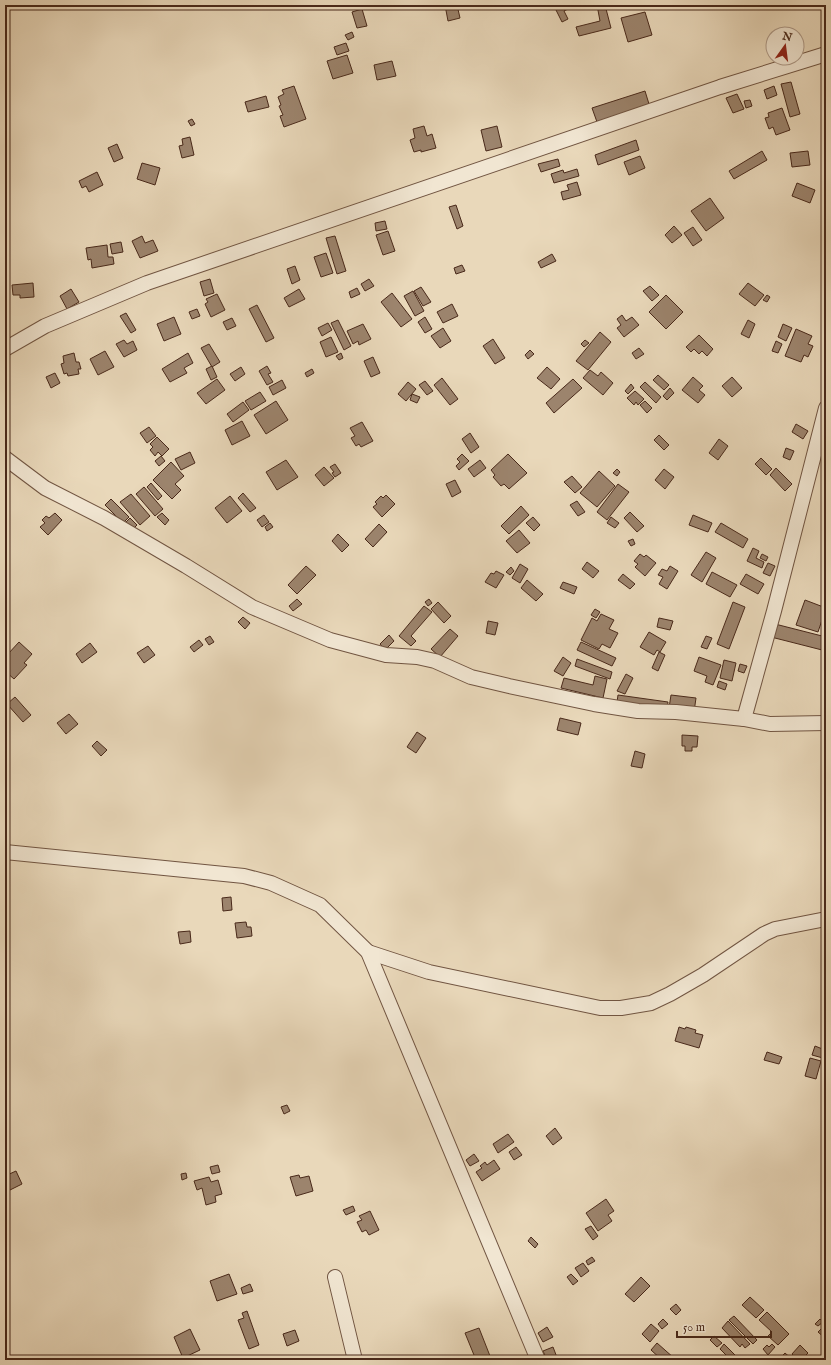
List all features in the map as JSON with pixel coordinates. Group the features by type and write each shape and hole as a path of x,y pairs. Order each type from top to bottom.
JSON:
{"street":[{"path":"5,349 45,326 147,282 720,88 826,54"},
{"path":"744,718 776,604 826,408"},
{"path":"5,458 45,488 104,518 252,607 330,640 386,655 417,657 435,661 471,677 594,704 638,711 676,712 744,718 770,724 826,723"},
{"path":"5,852 244,876 271,883 320,906 368,952 538,1360"},
{"path":"368,952 429,972 600,1008 621,1008 651,1003 670,994 703,975 764,934 776,928 826,919"},
{"path":"335,1276 354,1360"}],"building":[{"path":"445,5 457,5 460,18 448,21"},
{"path":"560,5 576,5 564,11 568,19 562,22 555,8"},
{"path":"597,5 605,5 611,28 579,36 576,27 600,21"},
{"path":"805,5 818,5 806,9"},
{"path":"362,9 367,26 357,28 352,12"},
{"path":"645,12 652,35 628,42 621,18"},
{"path":"352,32 354,37 348,40 345,35"},
{"path":"346,43 349,51 337,55 334,47"},
{"path":"347,55 353,73 333,79 327,61"},
{"path":"392,61 396,76 377,80 374,65"},
{"path":"791,82 800,114 790,117 781,84"},
{"path":"294,86 306,119 284,127 280,116 283,115 279,106 281,105 278,97 284,94 282,90"},
{"path":"774,86 777,95 767,99 764,90"},
{"path":"645,91 649,104 597,122 592,108"},
{"path":"737,94 744,109 733,113 726,98"},
{"path":"266,96 269,107 248,112 245,102"},
{"path":"750,100 752,106 746,108 744,101"},
{"path":"782,108 790,130 776,135 773,127 769,129 765,118 769,117 768,113"},
{"path":"192,119 195,124 191,126 188,121"},
{"path":"424,126 427,136 432,134 436,148 421,152 421,150 414,152 410,140 415,138 413,129"},
{"path":"497,126 502,147 486,151 481,130"},
{"path":"190,137 194,155 182,158 179,146 183,145 182,139"},
{"path":"636,140 639,150 598,165 595,155"},
{"path":"117,144 123,158 114,162 108,148"},
{"path":"762,151 767,160 734,179 729,171"},
{"path":"808,151 810,165 792,167 790,153"},
{"path":"640,156 645,168 629,175 624,162"},
{"path":"558,159 560,166 541,172 538,164"},
{"path":"142,163 160,168 155,185 137,179"},
{"path":"577,169 579,176 554,183 551,174 563,170 564,173"},
{"path":"97,172 103,185 89,192 86,186 82,188 79,181"},
{"path":"577,182 581,195 563,200 561,192 569,190 567,185"},
{"path":"797,183 815,190 810,203 792,196"},
{"path":"710,198 724,218 706,231 691,211"},
{"path":"456,205 463,226 457,229 449,207"},
{"path":"385,221 387,229 376,231 375,223"},
{"path":"674,226 682,235 672,243 665,235"},
{"path":"693,227 702,240 693,246 684,233"},
{"path":"388,231 395,251 383,255 376,235"},
{"path":"142,236 145,243 153,240 158,251 140,258 132,241"},
{"path":"335,236 346,271 337,274 326,238"},
{"path":"121,242 123,252 112,254 110,244"},
{"path":"107,245 108,257 113,257 114,264 92,268 91,259 88,260 86,248"},
{"path":"326,253 333,273 321,277 314,257"},
{"path":"552,254 556,261 541,268 538,262"},
{"path":"462,265 465,271 456,274 454,268"},
{"path":"295,266 300,280 292,284 287,269"},
{"path":"210,279 214,293 204,296 200,282"},
{"path":"369,279 374,286 365,291 361,284"},
{"path":"33,283 34,297 20,298 20,295 13,295 12,285"},
{"path":"748,283 764,295 755,306 739,294"},
{"path":"650,286 659,295 652,301 643,291"},
{"path":"421,287 431,302 423,306 414,291"},
{"path":"357,288 360,294 351,298 349,292"},
{"path":"71,289 79,302 67,309 60,296"},
{"path":"299,289 305,299 289,307 284,298"},
{"path":"413,291 424,311 415,316 404,296"},
{"path":"392,293 412,319 401,327 381,302"},
{"path":"217,294 225,310 211,317 205,304 208,302 206,299"},
{"path":"666,295 683,312 666,329 649,312"},
{"path":"767,295 770,297 767,302 763,300"},
{"path":"452,304 458,316 443,323 437,312"},
{"path":"257,305 274,338 266,342 249,309"},
{"path":"197,309 200,316 192,319 189,312"},
{"path":"126,313 136,330 131,333 120,316"},
{"path":"622,315 626,321 632,317 639,325 624,337 617,328 621,325 617,319"},
{"path":"174,317 181,334 164,341 157,324"},
{"path":"425,317 432,329 425,333 418,322"},
{"path":"232,318 236,326 227,330 223,322"},
{"path":"338,320 351,346 344,350 331,323"},
{"path":"748,320 755,324 749,338 741,334"},
{"path":"328,323 332,330 322,336 318,328"},
{"path":"363,324 371,339 359,345 358,341 353,344 347,331"},
{"path":"783,324 792,328 786,341 778,337"},
{"path":"443,328 451,341 440,348 431,336"},
{"path":"796,329 812,336 808,344 813,346 808,357 804,355 801,362 785,356"},
{"path":"600,332 611,342 588,370 576,361"},
{"path":"699,335 713,349 707,356 702,351 699,354 694,349 691,352 686,347"},
{"path":"331,337 338,352 326,357 320,342"},
{"path":"493,339 505,358 495,364 483,346"},
{"path":"124,340 127,344 133,341 137,350 124,357 116,344"},
{"path":"585,340 589,343 584,347 581,344"},
{"path":"776,341 782,344 778,353 772,351"},
{"path":"209,344 220,362 212,367 201,348"},
{"path":"639,348 644,354 636,359 632,353"},
{"path":"530,350 534,354 528,359 525,355"},
{"path":"105,351 114,367 98,375 90,359"},
{"path":"74,353 76,362 79,362 81,369 78,369 79,374 68,376 67,373 64,374 61,364 64,363 63,356"},
{"path":"188,353 193,363 184,368 187,373 170,382 162,369"},
{"path":"341,353 343,358 339,360 336,356"},
{"path":"373,357 380,373 371,377 364,361"},
{"path":"212,366 217,377 211,380 206,369"},
{"path":"267,366 271,373 268,374 273,382 267,385 259,371"},
{"path":"241,367 245,374 235,381 230,374"},
{"path":"547,367 560,379 551,389 537,378"},
{"path":"312,369 314,373 307,377 305,373"},
{"path":"590,370 598,376 601,372 613,383 603,395 583,378"},
{"path":"55,373 60,383 51,388 46,377"},
{"path":"658,375 669,385 664,390 653,380"},
{"path":"693,377 703,386 699,390 705,395 698,403 682,390"},
{"path":"732,377 742,388 732,397 722,386"},
{"path":"442,378 458,399 450,405 434,385"},
{"path":"217,379 225,390 206,404 197,393"},
{"path":"573,379 582,388 554,413 546,403"},
{"path":"282,380 286,388 273,395 269,387"},
{"path":"425,381 433,391 427,395 419,385"},
{"path":"408,382 416,389 406,401 398,394"},
{"path":"645,382 661,397 656,403 640,387"},
{"path":"631,384 634,388 628,394 625,391"},
{"path":"670,388 674,393 667,400 663,396"},
{"path":"635,391 644,399 638,405 636,402 634,405 627,398"},
{"path":"260,392 266,401 251,410 245,401"},
{"path":"412,394 420,397 417,403 410,400"},
{"path":"276,401 288,420 266,434 254,415"},
{"path":"645,401 652,408 647,413 640,405"},
{"path":"243,402 249,410 233,422 227,414"},
{"path":"242,421 250,436 232,445 225,430"},
{"path":"362,422 373,441 361,447 359,444 356,446 351,438 355,436 350,428"},
{"path":"796,424 808,431 803,439 792,432"},
{"path":"149,427 156,436 147,443 140,433"},
{"path":"470,433 479,447 471,453 462,439"},
{"path":"659,435 669,445 664,450 654,440"},
{"path":"157,437 169,449 162,456 158,452 155,456 150,450 153,447 150,444"},
{"path":"719,439 728,446 718,460 709,453"},
{"path":"786,448 794,451 790,460 783,457"},
{"path":"190,452 195,463 181,470 175,459"},
{"path":"462,454 469,461 459,470 456,466 460,462 457,459"},
{"path":"508,454 527,473 509,489 504,484 501,486 493,477 495,475 491,470"},
{"path":"161,456 165,461 159,466 155,461"},
{"path":"761,458 772,469 766,475 755,464"},
{"path":"286,460 298,477 277,490 266,472"},
{"path":"480,460 486,468 474,477 468,469"},
{"path":"171,462 184,476 175,484 181,490 172,499 153,480"},
{"path":"335,464 341,473 335,477 332,473 334,472 330,467"},
{"path":"324,467 334,478 324,486 315,475"},
{"path":"776,468 792,484 785,491 770,475"},
{"path":"617,469 620,472 617,476 613,473"},
{"path":"664,469 674,477 665,489 655,480"},
{"path":"599,471 615,486 597,507 580,493"},
{"path":"572,476 582,487 575,493 564,482"},
{"path":"455,480 461,492 452,497 446,484"},
{"path":"151,483 162,496 158,500 147,487"},
{"path":"618,484 629,492 607,520 597,512"},
{"path":"144,487 163,509 155,516 136,494"},
{"path":"243,493 256,508 250,512 238,498"},
{"path":"131,494 150,516 140,525 120,502"},
{"path":"386,495 395,504 382,517 373,507 377,504 375,502 381,496 383,498"},
{"path":"230,496 242,511 227,523 215,508"},
{"path":"111,499 129,517 123,523 105,505"},
{"path":"577,501 585,512 578,516 570,505"},
{"path":"521,506 529,515 509,534 501,526"},
{"path":"630,512 644,526 637,532 624,518"},
{"path":"55,513 62,520 48,535 40,527 45,523 42,520 46,516 49,518"},
{"path":"162,513 169,520 165,525 157,517"},
{"path":"264,515 269,522 262,527 257,520"},
{"path":"693,515 712,523 708,532 689,525"},
{"path":"533,517 540,525 534,531 526,523"},
{"path":"611,517 619,523 615,528 607,523"},
{"path":"130,518 137,525 132,530 125,523"},
{"path":"270,523 273,527 267,531 265,527"},
{"path":"721,523 748,539 743,548 715,532"},
{"path":"379,524 387,532 373,547 365,539"},
{"path":"519,530 530,543 517,553 506,541"},
{"path":"338,534 349,545 342,552 332,541"},
{"path":"633,539 635,544 631,546 628,541"},
{"path":"753,548 759,551 756,558 764,562 762,568 747,561"},
{"path":"706,552 716,558 702,582 691,575"},
{"path":"640,554 644,557 646,555 656,563 645,576 635,567 638,564 634,561"},
{"path":"762,554 768,557 766,561 760,558"},
{"path":"587,562 599,571 593,578 582,569"},
{"path":"768,563 775,566 770,576 763,573"},
{"path":"520,564 528,569 520,583 512,578"},
{"path":"306,566 316,575 297,594 288,585"},
{"path":"670,566 678,571 667,589 659,584 663,577 658,575 662,569 667,571"},
{"path":"511,567 514,571 510,575 506,572"},
{"path":"496,571 504,575 496,588 485,582 491,573 494,574"},
{"path":"712,572 737,585 730,597 706,584"},
{"path":"623,574 635,584 630,589 618,580"},
{"path":"746,574 764,584 758,594 740,584"},
{"path":"527,580 543,594 536,601 521,588"},
{"path":"563,582 577,587 574,594 560,588"},
{"path":"297,599 302,604 293,611 289,606"},
{"path":"429,599 432,603 428,606 425,602"},
{"path":"805,600 826,608 818,632 796,625"},
{"path":"438,602 451,616 444,623 431,609"},
{"path":"733,602 745,607 729,649 717,644"},
{"path":"424,606 432,612 411,636 416,641 411,646 399,636"},
{"path":"595,609 600,612 596,618 591,615"},
{"path":"601,614 614,620 609,629 618,633 610,648 602,644 599,649 581,640 592,618 597,621"},
{"path":"243,617 250,623 245,629 238,622"},
{"path":"659,618 673,621 670,630 657,627"},
{"path":"488,621 498,623 495,635 486,633"},
{"path":"775,624 826,637 826,651 771,637"},
{"path":"450,629 458,636 440,657 431,649"},
{"path":"649,632 666,642 660,652 657,650 654,655 640,647"},
{"path":"389,635 394,641 385,650 380,644"},
{"path":"210,636 214,642 209,645 205,639"},
{"path":"706,636 712,638 707,649 701,647"},
{"path":"199,640 203,645 194,652 190,647"},
{"path":"19,642 32,654 24,663 27,665 14,679 6,672 5,674 5,655 7,653 8,654"},
{"path":"581,642 616,658 612,666 577,650"},
{"path":"90,643 97,652 82,663 76,654"},
{"path":"148,646 155,655 144,663 137,653"},
{"path":"659,652 665,655 658,671 652,668"},
{"path":"563,657 571,663 563,676 554,671"},
{"path":"699,657 721,665 713,685 705,682 707,676 694,671"},
{"path":"577,659 612,672 610,679 575,666"},
{"path":"724,660 736,663 732,681 720,678"},
{"path":"740,664 747,666 744,673 738,671"},
{"path":"626,674 633,678 625,694 617,691"},
{"path":"595,676 607,679 603,698 561,688 564,678 593,685"},
{"path":"719,681 727,684 725,690 717,687"},
{"path":"618,695 668,702 667,709 617,702"},
{"path":"671,695 696,698 694,712 669,708"},
{"path":"15,697 31,715 23,722 7,704"},
{"path":"69,714 78,724 66,734 57,723"},
{"path":"560,718 581,723 578,735 557,730"},
{"path":"417,732 426,738 416,753 407,747"},
{"path":"682,735 698,736 697,747 692,747 692,751 685,751 685,746 682,746"},
{"path":"97,741 107,750 101,756 92,746"},
{"path":"635,751 645,754 642,768 631,766"},
{"path":"231,897 232,910 223,911 222,898"},
{"path":"246,922 247,927 251,927 252,936 237,938 235,923"},
{"path":"190,931 191,942 180,944 178,932"},
{"path":"679,1027 685,1029 686,1027 696,1030 695,1033 703,1035 699,1048 675,1041"},
{"path":"815,1046 825,1050 823,1058 812,1055"},
{"path":"767,1052 782,1057 779,1064 764,1060"},
{"path":"810,1058 821,1061 816,1079 805,1076"},
{"path":"287,1105 290,1111 284,1114 281,1107"},
{"path":"555,1128 562,1138 553,1145 546,1136"},
{"path":"508,1134 514,1142 498,1153 493,1144"},
{"path":"516,1147 522,1155 514,1160 509,1152"},
{"path":"474,1154 479,1161 470,1166 466,1160"},
{"path":"494,1160 500,1169 482,1181 476,1172 482,1168 480,1166 485,1162 487,1165"},
{"path":"218,1165 220,1172 212,1174 210,1167"},
{"path":"16,1171 22,1184 8,1191 5,1185 5,1176"},
{"path":"186,1173 187,1178 182,1180 181,1174"},
{"path":"299,1175 300,1178 309,1176 313,1191 296,1196 290,1177"},
{"path":"209,1177 211,1182 218,1180 222,1194 215,1196 216,1202 206,1205 202,1188 197,1190 194,1181"},
{"path":"606,1199 614,1211 608,1215 612,1221 598,1231 586,1213"},
{"path":"353,1206 355,1211 346,1215 343,1210"},
{"path":"370,1211 379,1230 369,1235 366,1230 362,1232 357,1222 362,1220 359,1216"},
{"path":"591,1226 598,1236 593,1240 585,1229"},
{"path":"531,1237 538,1244 535,1248 528,1241"},
{"path":"592,1257 595,1261 588,1265 586,1261"},
{"path":"583,1263 589,1271 581,1277 575,1268"},
{"path":"229,1274 237,1294 217,1301 210,1281"},
{"path":"571,1274 578,1281 573,1285 567,1277"},
{"path":"641,1277 650,1286 634,1302 625,1294"},
{"path":"250,1284 253,1291 243,1294 241,1288"},
{"path":"750,1297 764,1310 756,1318 742,1305"},
{"path":"676,1304 681,1310 676,1315 670,1309"},
{"path":"247,1311 259,1345 249,1349 238,1320 244,1318 242,1313"},
{"path":"767,1312 789,1334 778,1345 768,1336 772,1332 759,1320"},
{"path":"734,1316 757,1340 753,1344 729,1320"},
{"path":"663,1319 668,1324 662,1329 658,1324"},
{"path":"820,1319 823,1322 818,1326 815,1324"},
{"path":"728,1321 750,1344 745,1348 742,1344 740,1347 722,1328"},
{"path":"651,1324 659,1331 650,1342 642,1334"},
{"path":"826,1324 826,1339 818,1332"},
{"path":"547,1327 553,1337 543,1342 538,1333"},
{"path":"479,1328 490,1356 476,1360 465,1333"},
{"path":"190,1329 200,1350 183,1358 174,1337"},
{"path":"295,1330 299,1341 287,1346 283,1334"},
{"path":"714,1336 722,1343 717,1347 710,1340"},
{"path":"657,1343 674,1358 672,1360 662,1360 651,1350"},
{"path":"724,1344 739,1359 738,1360 731,1360 720,1349"},
{"path":"772,1344 775,1347 768,1355 763,1349 767,1345 769,1347"},
{"path":"800,1345 808,1353 801,1360 798,1360 792,1354"},
{"path":"553,1347 558,1360 547,1360 543,1351"},
{"path":"785,1353 793,1360 781,1360 780,1358"}]}
